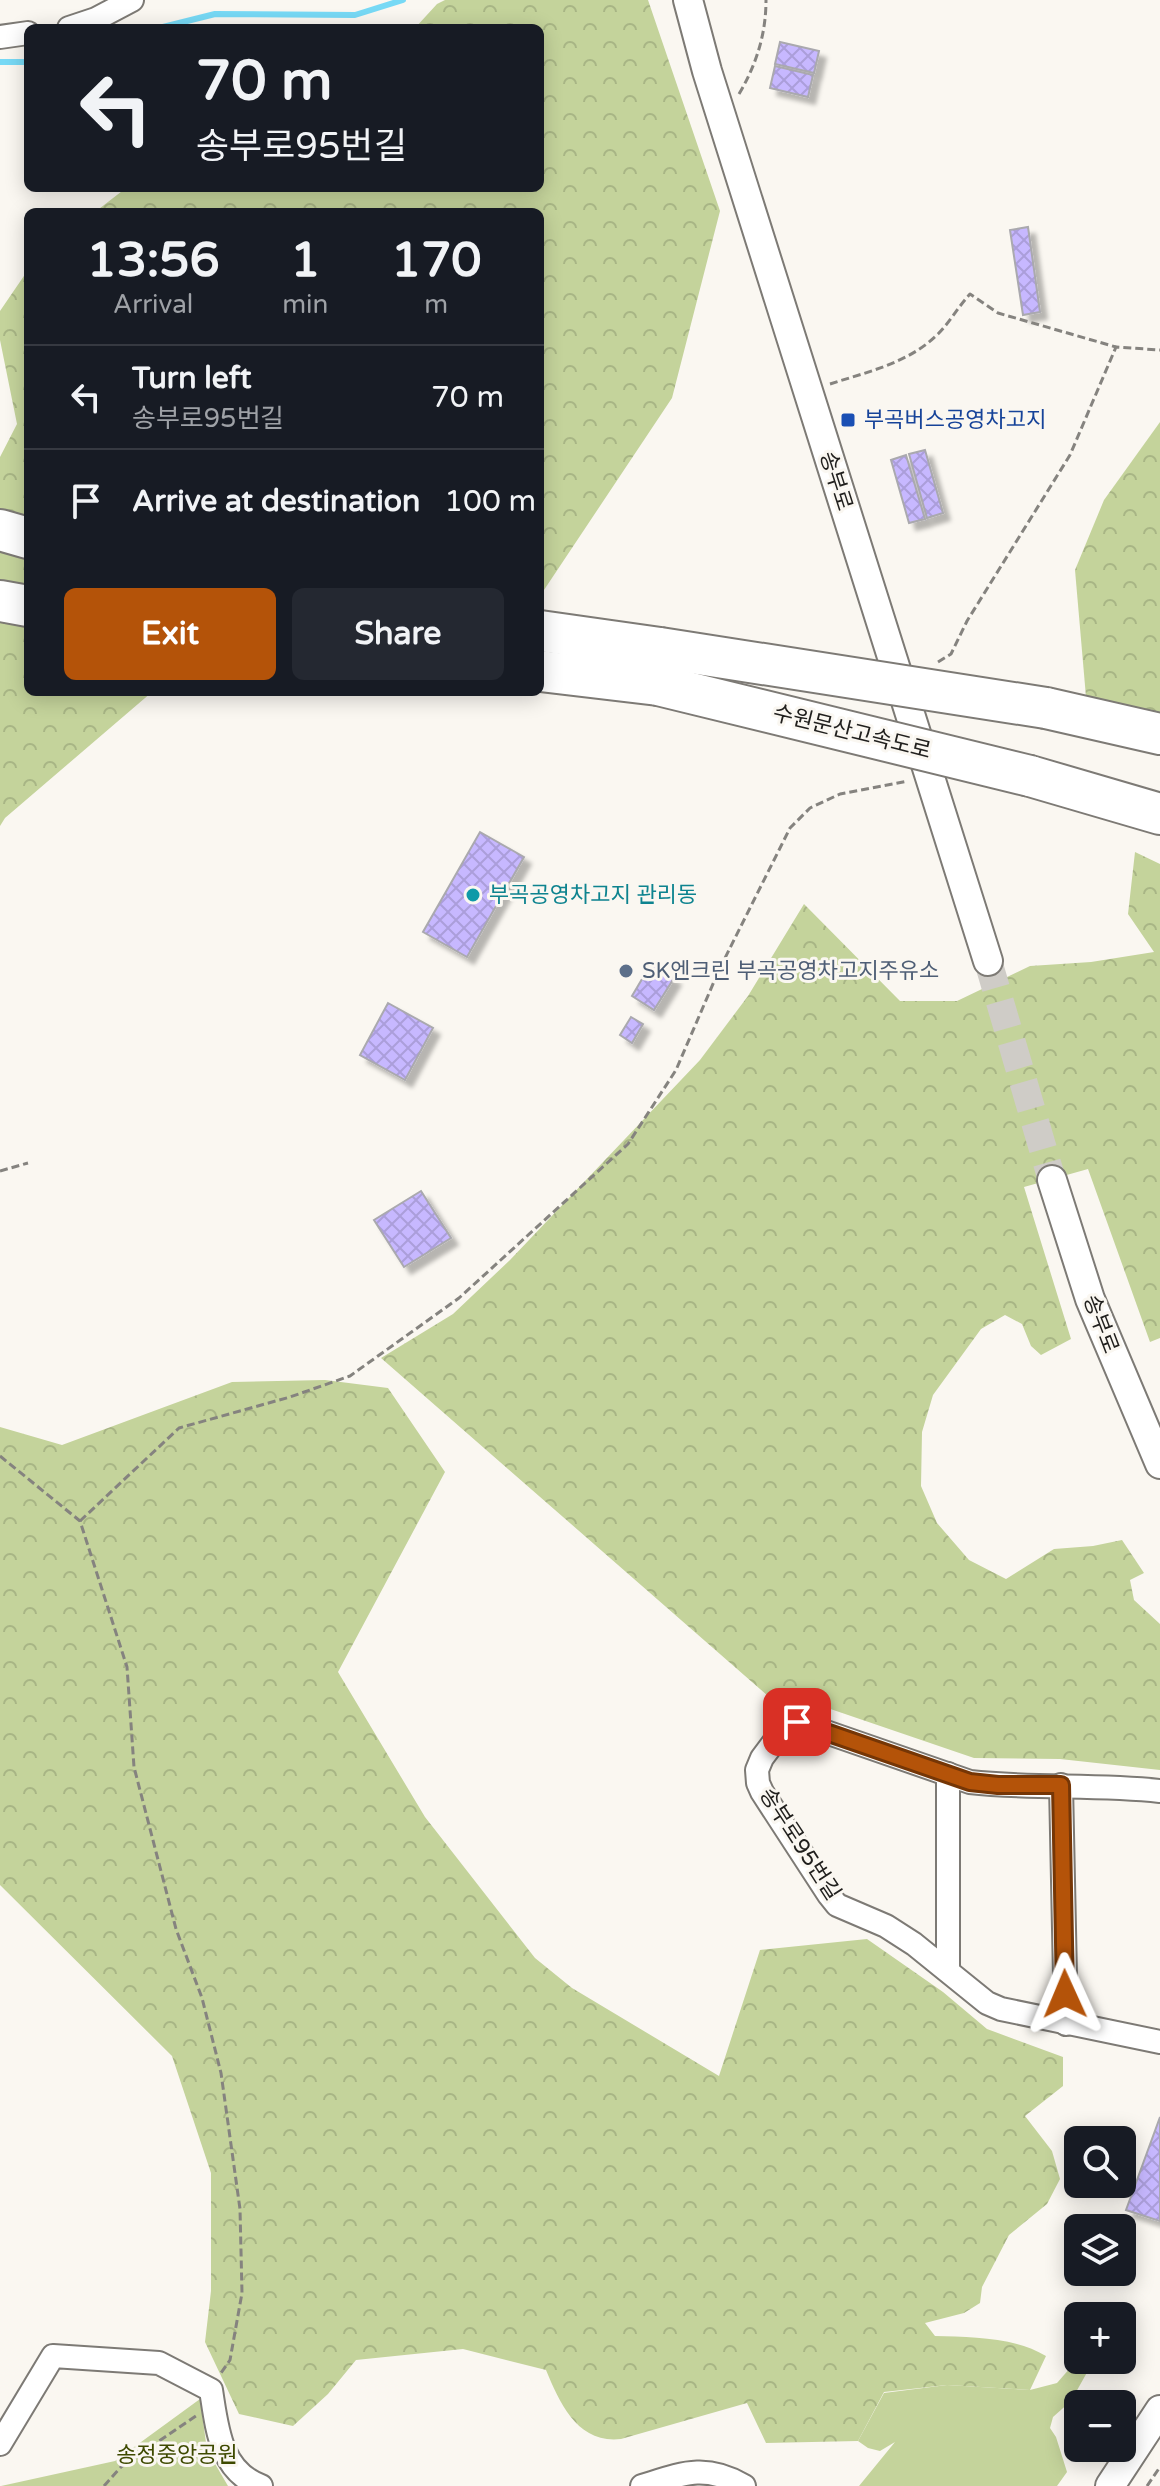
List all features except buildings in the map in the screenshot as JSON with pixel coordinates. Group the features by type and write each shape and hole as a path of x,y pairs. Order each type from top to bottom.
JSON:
{"highway":[{"path":"0,530 24,537"},
{"path":"0,545 24,548"},
{"path":"0,601 24,605"},
{"name":"수원문산고속도로","path":"544,632 1160,814"},
{"name":"수원문산고속도로","path":"544,671 659,666 1046,708 1160,734"}],"street":[{"path":"81,24 132,0"},
{"name":"송부로","path":"688,0 723,122 988,961"},
{"path":"0,37 24,34"},
{"name":"송부로","path":"1052,1180 1090,1299 1160,1464"},
{"name":"송부로95번길","path":"1160,1791 1117,1786 970,1782 797,1722 783,1730 757,1770 762,1792 837,1905 886,1926 948,1970 987,2003 1018,2014 1160,2042"},
{"path":"948,1774 948,1970"},
{"path":"1061,1785 1066,2024"},
{"path":"0,2444 53,2356 159,2363 191,2378 212,2399 217,2430 227,2459 261,2486"},
{"path":"1110,2486 1160,2410"},
{"path":"642,2486 696,2471 723,2475 744,2486"}],"path":[{"path":"723,122 754,68 766,22 766,0"},
{"path":"807,391 894,363 913,352 935,337 970,294 998,313 1116,347 1160,350"},
{"path":"938,662 951,654 967,621 1070,455 1116,347"},
{"path":"80,1521 179,1428 290,1397 350,1376 459,1298 628,1144 676,1070 719,970 790,828 810,808 840,794 929,777"},
{"path":"0,1171 28,1163"},
{"path":"0,1456 80,1521 127,1667 134,1767 176,1929 202,1998 221,2073 240,2209 242,2293 230,2360 212,2399 121,2467 104,2486"},
{"path":"1147,2486 1160,2467"}],"green space":[{"path":"445,0 648,0 720,211 672,398 544,590 544,208 100,208 121,192 544,192 544,24 419,24 437,4"},
{"path":"24,276 24,696 147,696 5,818 0,826 0,457 17,424 0,340 0,311"},
{"path":"1160,422 1160,716 1086,697 1075,570 1104,500"},
{"path":"1135,852 1160,864 1160,1338 1150,1342 1088,1169 1024,1187 1071,1339 1041,1355 1031,1346 1022,1324 1005,1315 981,1329 933,1395 922,1432 921,1486 937,1523 969,1560 1006,1579 1054,1549 1122,1540 1144,1573 1130,1580 1134,1600 1160,1624 1160,1770 1060,1759 974,1758 807,1701 776,1703 381,1358 453,1314 510,1260 700,1060 748,996 804,904 900,1001 957,1001 1030,966 1091,962 1154,952 1128,914"},
{"path":"325,1380 388,1388 445,1472 338,1672 425,1817 535,1958 572,1988 719,2076 760,1950 867,1939 943,1992 987,2029 1063,2057 1063,2086 1025,2116 1052,2151 1060,2179 1047,2204 1009,2235 982,2287 980,2303 964,2313 925,2323 935,2336 1007,2342 1046,2356 1030,2390 947,2385 884,2392 858,2441 766,2443 747,2403 621,2439 606,2439 593,2435 573,2419 546,2370 463,2349 356,2360 328,2394 293,2426 239,2414 205,2342 211,2291 211,2173 172,2056 0,1885 0,1427 62,1445 232,1382"},
{"path":"1065,2374 1086,2374 1077,2390 1064,2390 1064,2407 1053,2417 1050,2428 1067,2472 1057,2486 859,2486 895,2442 880,2451 858,2441 884,2393 947,2385 1030,2390 1057,2383"},
{"name":"송정중앙공원","path":"200,2399 207,2450 228,2486 1,2486 115,2461"}],"waterway":[{"path":"175,24 215,14 355,15 403,0"},
{"path":"0,62 24,62"}],"tunnel":[{"path":"988,961 1052,1180"}],"place":[{"name":"부곡버스공영차고지","path":"848,420"},
{"name":"부곡공영차고지 관리동","path":"473,895"},
{"name":"SK엔크린 부곡공영차고지주유소","path":"626,971"}],"route":[{"path":"797,1722 970,1782 1061,1785 1065,1994"}]}
